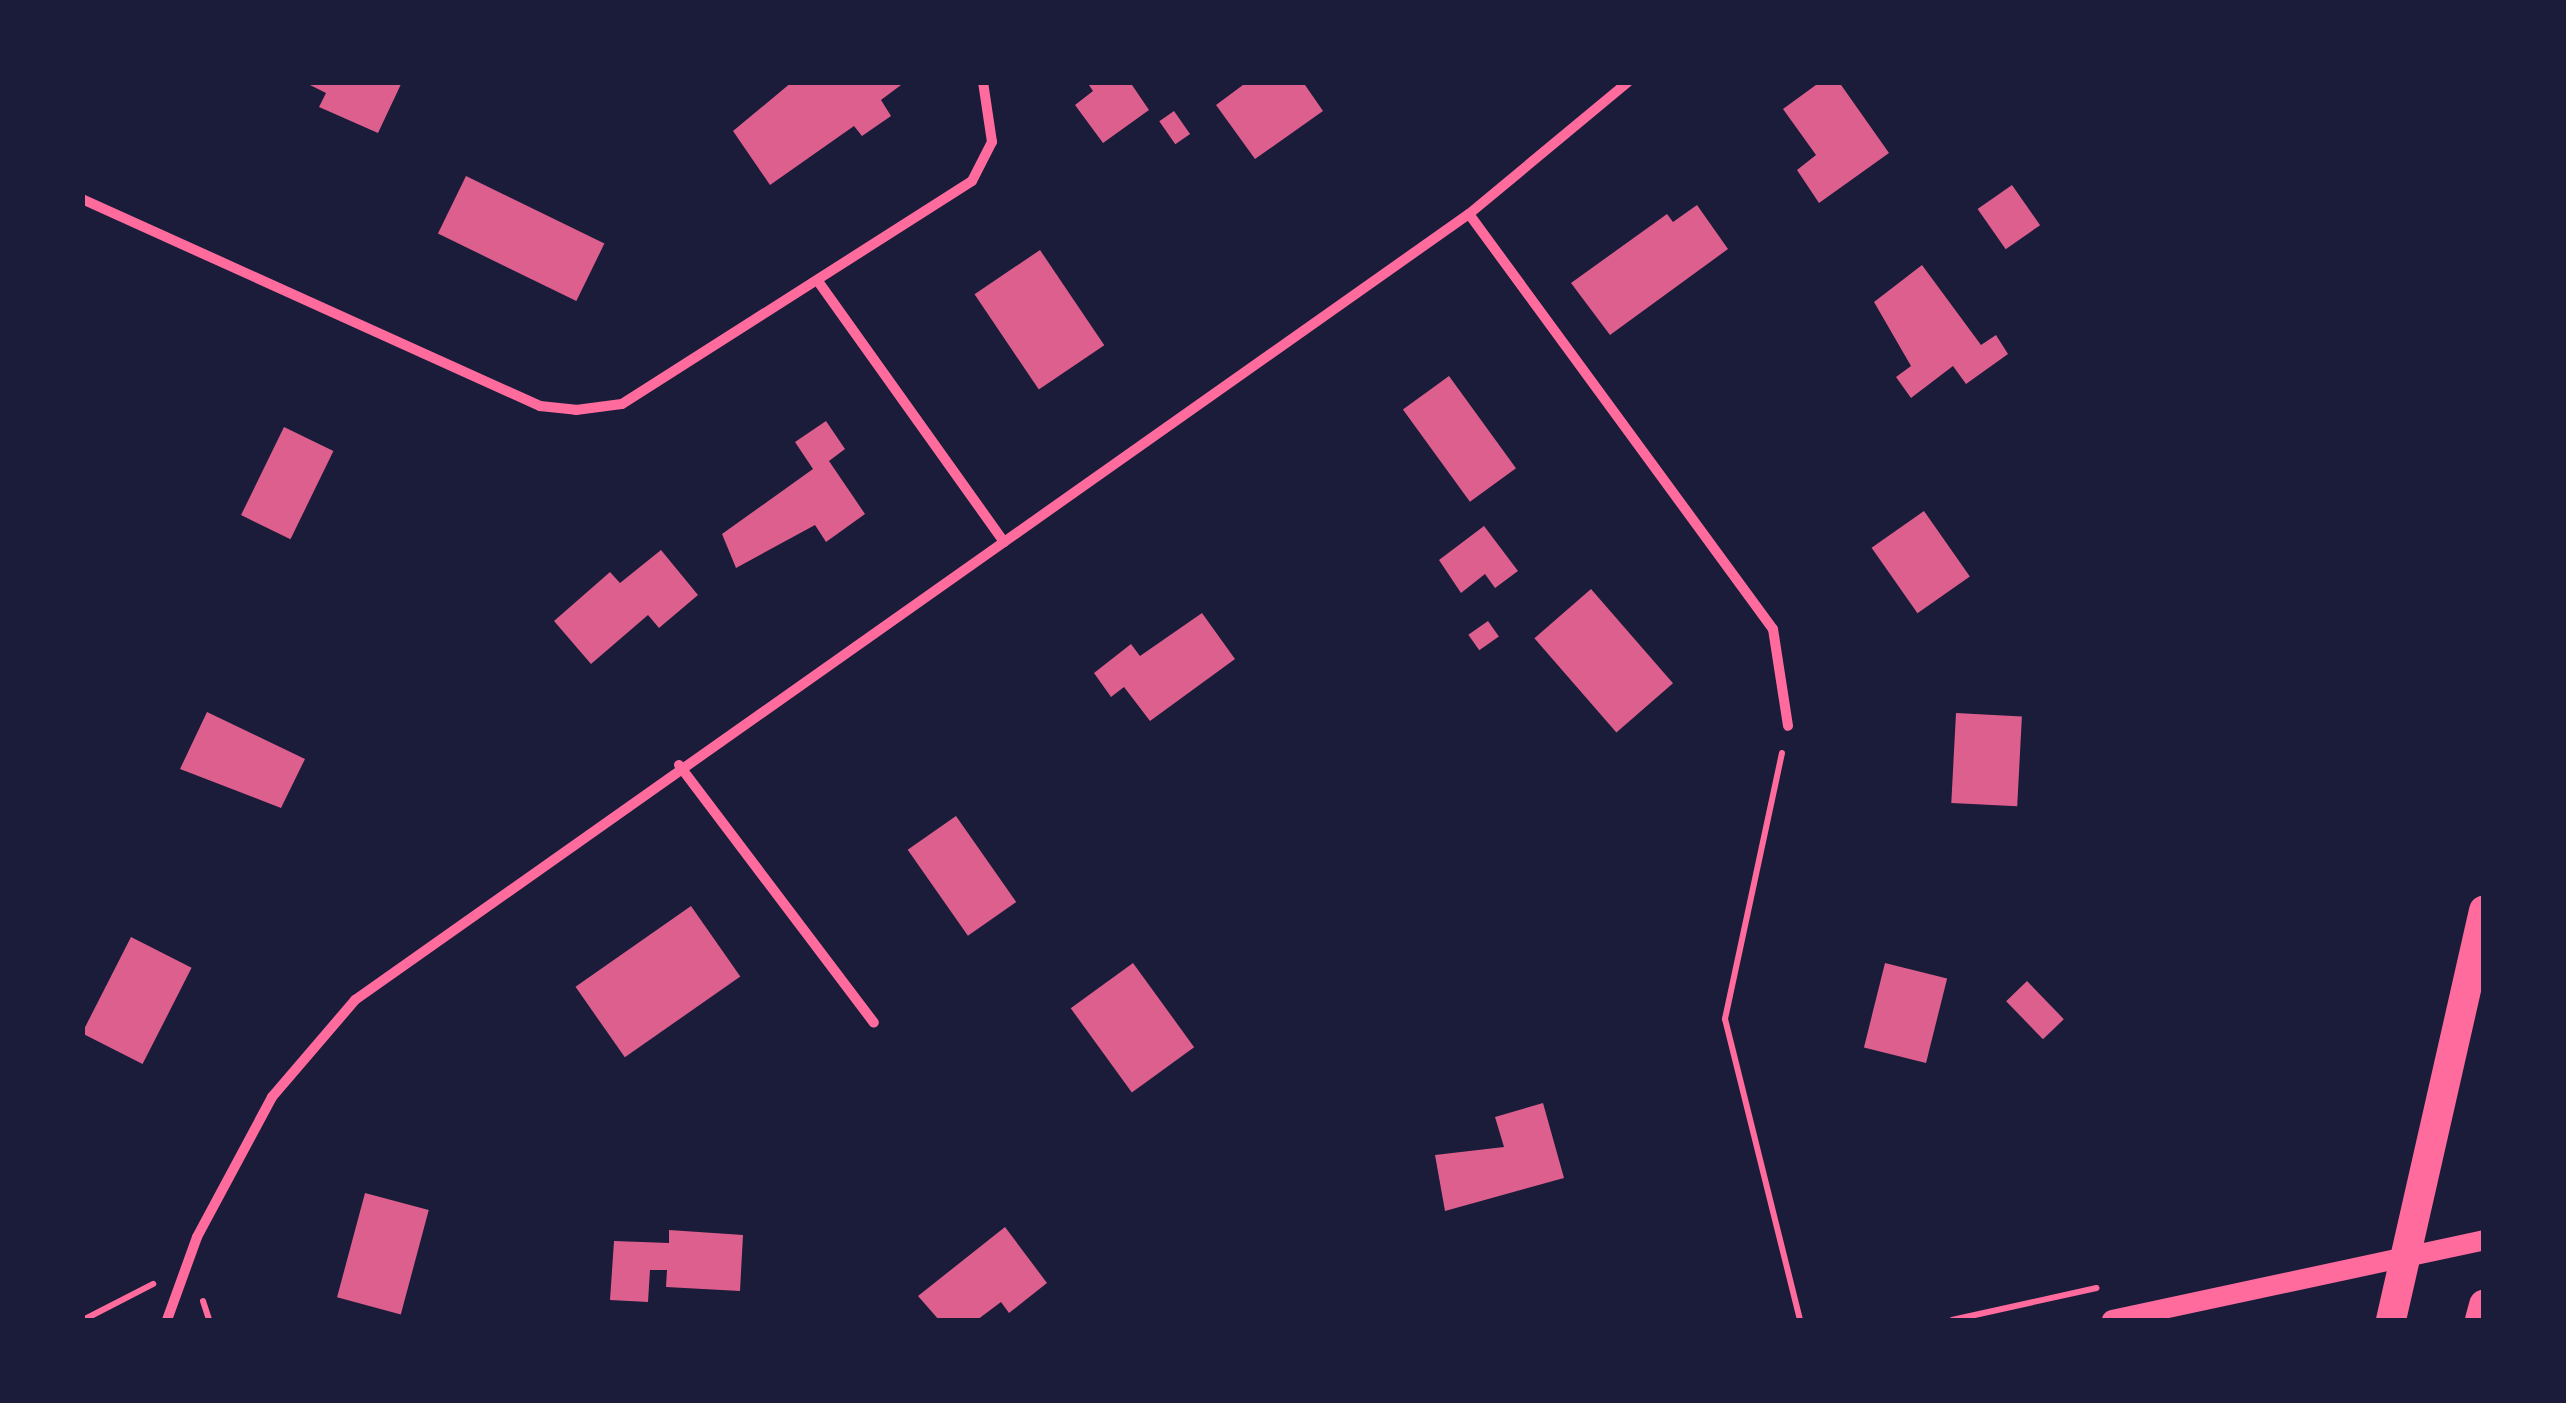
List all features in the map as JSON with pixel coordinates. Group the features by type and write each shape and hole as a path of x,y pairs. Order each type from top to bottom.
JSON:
{"highway":[{"path":"2391,1320 2484,910"},
{"path":"2480,1320 2484,1305"}],"main road":[{"path":"2112,1320 2484,1240"}],"street":[{"path":"82,199 540,406 622,404 820,284 972,181 992,142 983,82"},
{"path":"167,1320 198,1237 303,1053 355,1000 679,766 1469,214 1628,82"},
{"path":"1469,214 1773,629 1788,726"},
{"path":"820,284 1004,542"},
{"path":"679,766 874,1022"}],"path":[{"path":"1788,726 1725,1019 1800,1320"}],"building":[{"path":"304,82 402,82 378,133 319,107 326,93"},
{"path":"792,82 905,82 881,100 891,116 862,136 854,126 770,185 733,131"},
{"path":"1087,82 1130,82 1149,110 1103,143 1075,105 1093,91"},
{"path":"1247,82 1303,82 1323,111 1255,159 1216,105"},
{"path":"1820,82 1839,82 1889,153 1819,203 1797,170 1816,155 1783,109"},
{"path":"1174,111 1190,134 1175,144 1159,121"},
{"path":"466,176 604,244 576,301 438,234"},
{"path":"2012,185 2040,225 2006,249 1978,209"},
{"path":"1697,205 1728,249 1610,335 1571,283 1667,214 1673,222"},
{"path":"1040,250 1104,345 1039,390 975,294"},
{"path":"1922,265 1981,345 1996,335 2008,354 1966,384 1953,366 1911,398 1896,377 1911,366 1874,302"},
{"path":"1449,376 1516,468 1470,502 1403,410"},
{"path":"826,421 845,449 829,461 865,514 826,542 815,525 736,568 722,534 813,469 795,442"},
{"path":"284,427 333,451 290,539 241,515"},
{"path":"1924,511 1970,577 1917,613 1872,548"},
{"path":"1484,526 1518,571 1495,588 1485,574 1461,593 1439,560"},
{"path":"661,550 698,595 659,628 648,615 591,664 554,621 610,572 620,583"},
{"path":"1591,589 1673,683 1616,733 1534,638"},
{"path":"1202,613 1235,659 1150,721 1124,687 1111,697 1094,673 1131,644 1140,656"},
{"path":"1488,621 1499,637 1479,650 1468,635"},
{"path":"207,712 305,759 281,808 180,769"},
{"path":"1956,713 2022,716 2017,806 1951,803"},
{"path":"956,816 1016,902 968,936 908,850"},
{"path":"691,906 740,976 625,1057 575,987"},
{"path":"131,937 192,968 143,1064 82,1033"},
{"path":"1133,963 1194,1047 1132,1092 1071,1008"},
{"path":"1885,963 1947,978 1926,1063 1864,1047"},
{"path":"2027,981 2064,1019 2043,1039 2006,1001"},
{"path":"1543,1103 1564,1178 1445,1211 1435,1155 1504,1147 1495,1117"},
{"path":"365,1193 429,1210 401,1314 337,1297"},
{"path":"1005,1227 1047,1283 1009,1313 1001,1302 977,1320 939,1320 918,1296"},
{"path":"669,1230 743,1235 740,1291 666,1287 667,1270 650,1270 648,1302 610,1300 614,1241 669,1243"}]}
